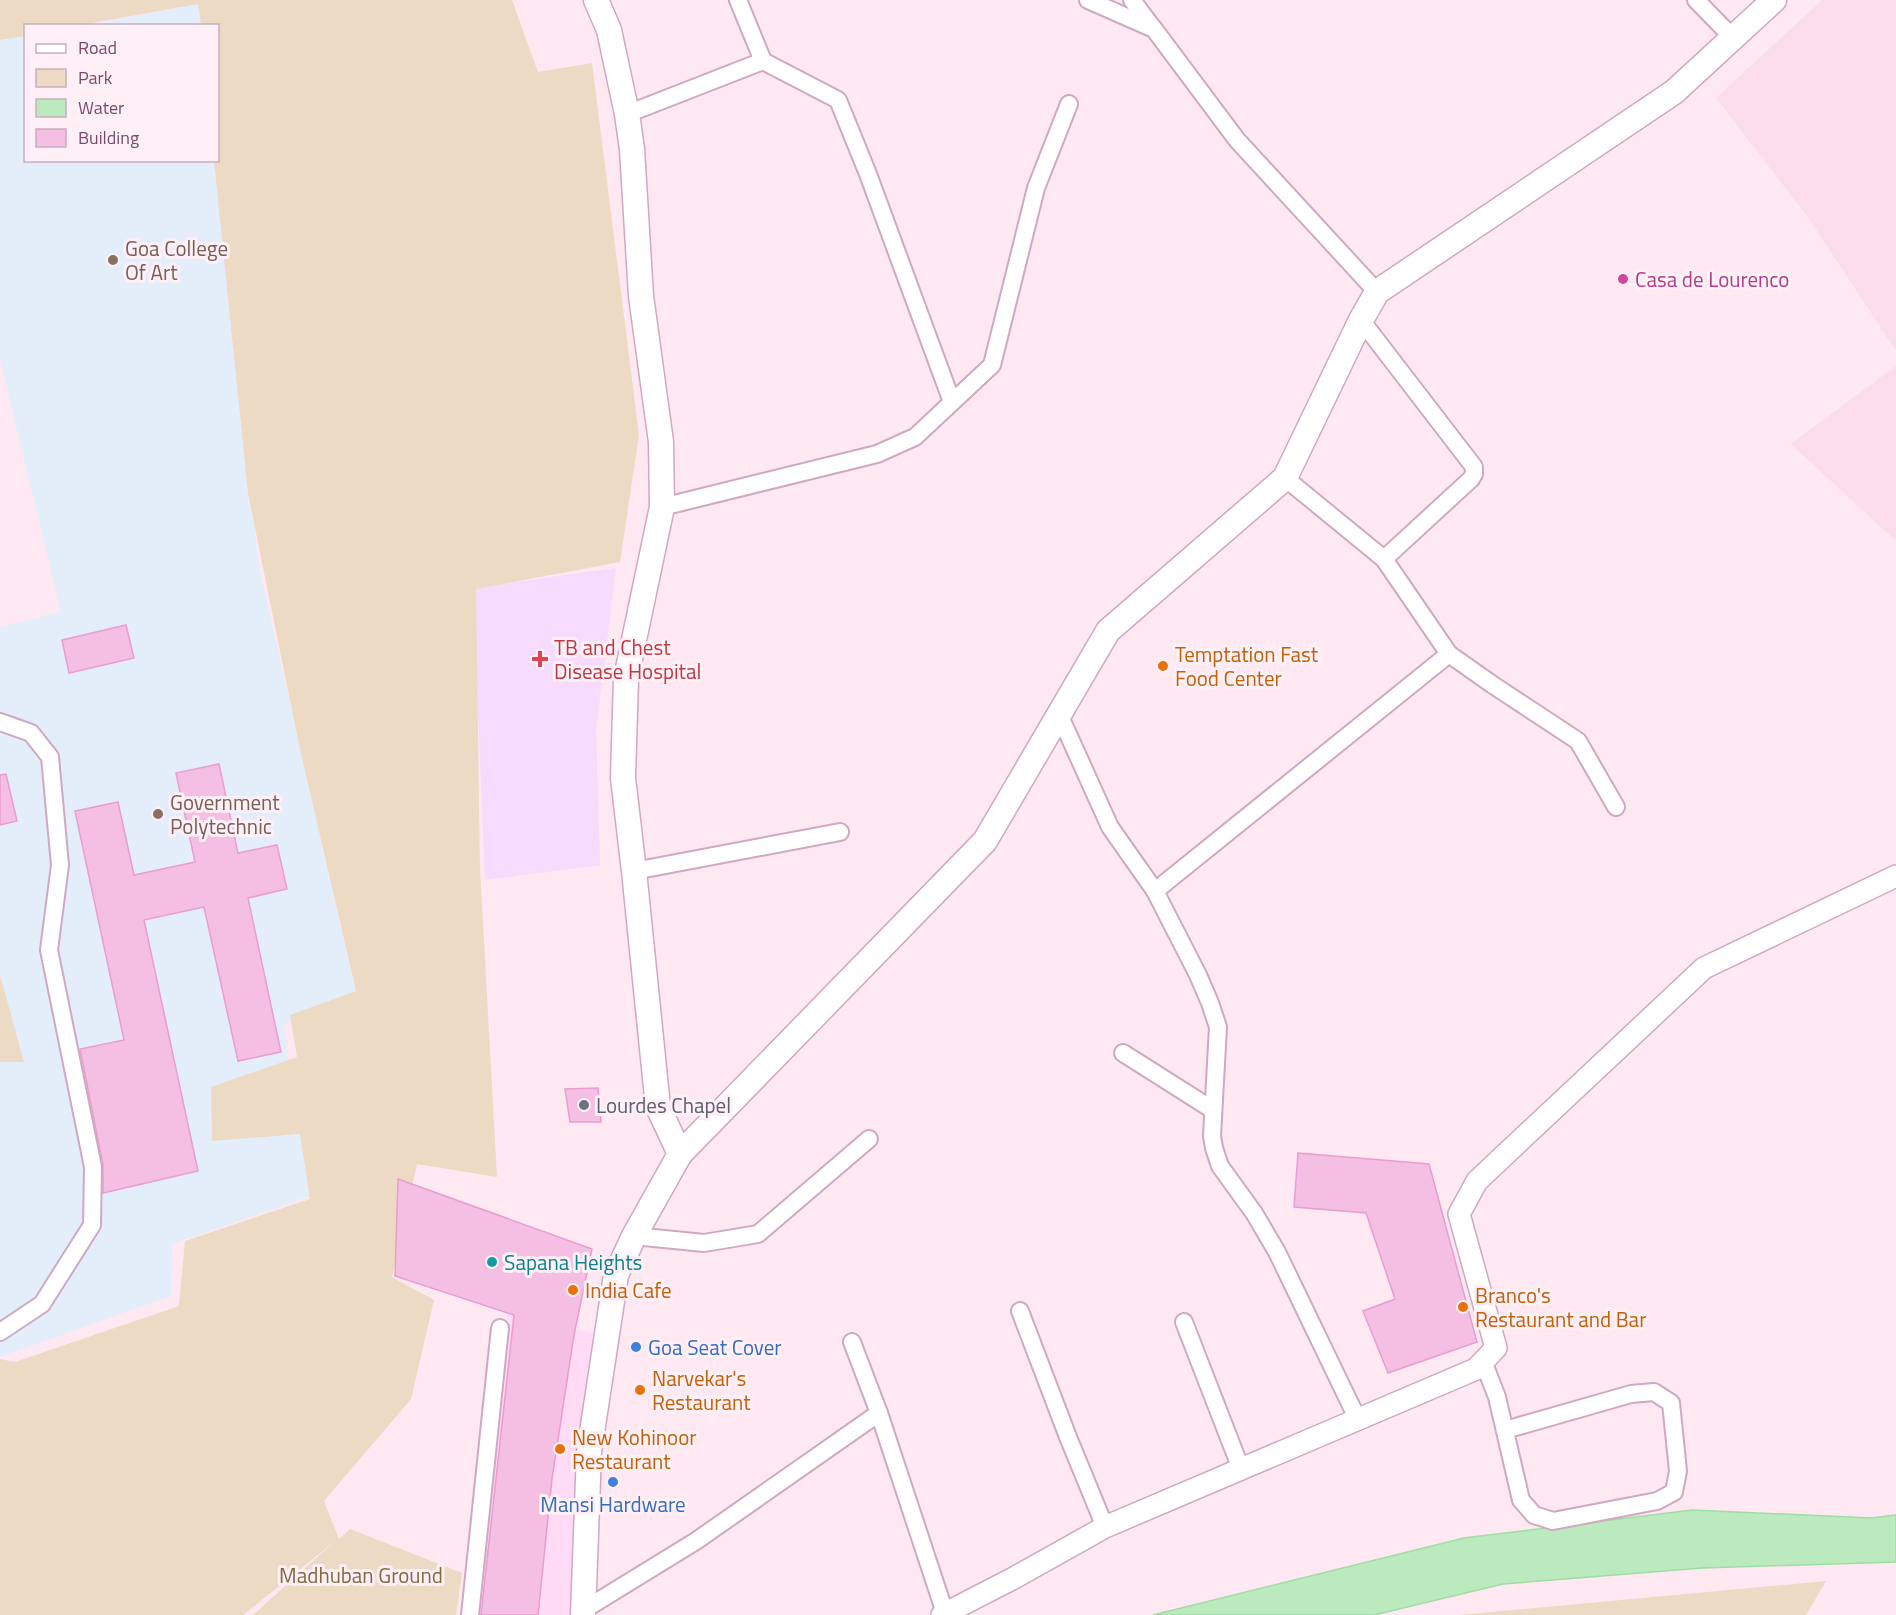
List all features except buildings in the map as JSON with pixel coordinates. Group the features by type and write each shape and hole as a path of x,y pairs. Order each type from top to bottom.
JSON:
{"main road":[{"path":"596,0 609,30 627,114 632,149 641,296 661,442 662,507 626,678 623,778 658,1107 680,1154"},
{"path":"582,1613 589,1452 616,1275 634,1236 680,1154 986,841 1108,632 1285,478 1360,320 1377,292 1674,92 1774,0"}],"street":[{"path":"738,0 763,61 838,99 952,402"},
{"path":"1088,0 1154,29"},
{"path":"1132,0 1237,140 1377,292"},
{"path":"1696,0 1733,38"},
{"path":"627,114 763,61"},
{"path":"662,507 877,454 915,437 992,365 1036,188 1069,104"},
{"path":"1360,320 1474,467 1471,479 1384,559"},
{"path":"1285,478 1384,559 1449,654 1578,741 1616,807"},
{"path":"1155,891 1449,654"},
{"path":"1059,714 1110,827 1155,891 1198,975 1218,1028 1213,1142 1220,1166 1254,1213 1277,1252 1358,1420"},
{"path":"0,722 31,733 50,756 60,865 49,950 93,1167 92,1226 42,1304 0,1332"},
{"path":"634,871 840,832"},
{"path":"852,1342 879,1413 943,1614 1012,1579 1105,1527 1476,1368 1496,1348 1459,1214 1477,1181 1704,968 1896,876"},
{"path":"1123,1053 1213,1110"},
{"path":"634,1236 704,1243 758,1234 869,1139"},
{"path":"1020,1311 1105,1527"},
{"path":"1184,1322 1241,1469"},
{"path":"470,1615 500,1328"},
{"path":"1483,1361 1497,1397 1521,1500 1534,1515 1552,1521 1656,1502 1674,1492 1678,1471 1671,1403 1654,1392 1631,1394 1505,1430"},
{"path":"582,1613 696,1540 879,1413"}],"shaded area":[{"path":"1822,0 1896,0 1896,351 1810,220 1716,98"},
{"path":"198,4 201,24 92,24"},
{"name":"Government Polytechnic","path":"24,36 24,162 215,162 259,567 358,1002 283,1024 310,1196 172,1244 171,1296 0,1357 0,627 61,612 0,360 0,40"},
{"path":"1896,366 1896,541 1791,444"},
{"name":"TB and Chest Disease Hospital","path":"616,568 596,730 600,865 485,880 473,588"},
{"path":"508,1314 593,1333 570,1615 473,1615"}],"green space":[{"name":"Madhuban Ground","path":"0,0 512,0 538,72 592,63 639,435 620,562 476,589 480,869 497,1177 417,1164 392,1277 434,1300 411,1399 324,1501 339,1539 350,1529 462,1573 456,1615 253,1615 334,1542 243,1615 0,1615 0,1359 15,1362 179,1306 185,1241 310,1199 300,1134 212,1141 211,1087 297,1057 290,1015 356,991 299,745 248,493 214,162 219,162 219,24 201,24 198,4 87,24 24,24 24,36 0,40"},
{"path":"0,975 24,1062 0,1062"},
{"path":"1826,1581 1806,1615 1458,1615"}],"water":[{"path":"1692,1510 1871,1518 1896,1515 1896,1562 1702,1568 1503,1584 1374,1615 1153,1615 1464,1538"}],"place":[{"name":"Goa College Of Art","path":"113,260"},
{"name":"Casa de Lourenco","path":"1623,279"},
{"name":"TB and Chest Disease Hospital","path":"540,659"},
{"name":"Temptation Fast Food Center","path":"1163,666"},
{"name":"Government Polytechnic","path":"158,814"},
{"name":"Lourdes Chapel","path":"584,1105"},
{"name":"Sapana Heights","path":"492,1262"},
{"name":"India Cafe","path":"573,1290"},
{"name":"Branco's Restaurant and Bar","path":"1463,1307"},
{"name":"Goa Seat Cover","path":"636,1347"},
{"name":"Narvekar's Restaurant","path":"640,1390"},
{"name":"New Kohinoor Restaurant","path":"560,1449"},
{"name":"Mansi Hardware","path":"613,1482"}]}
